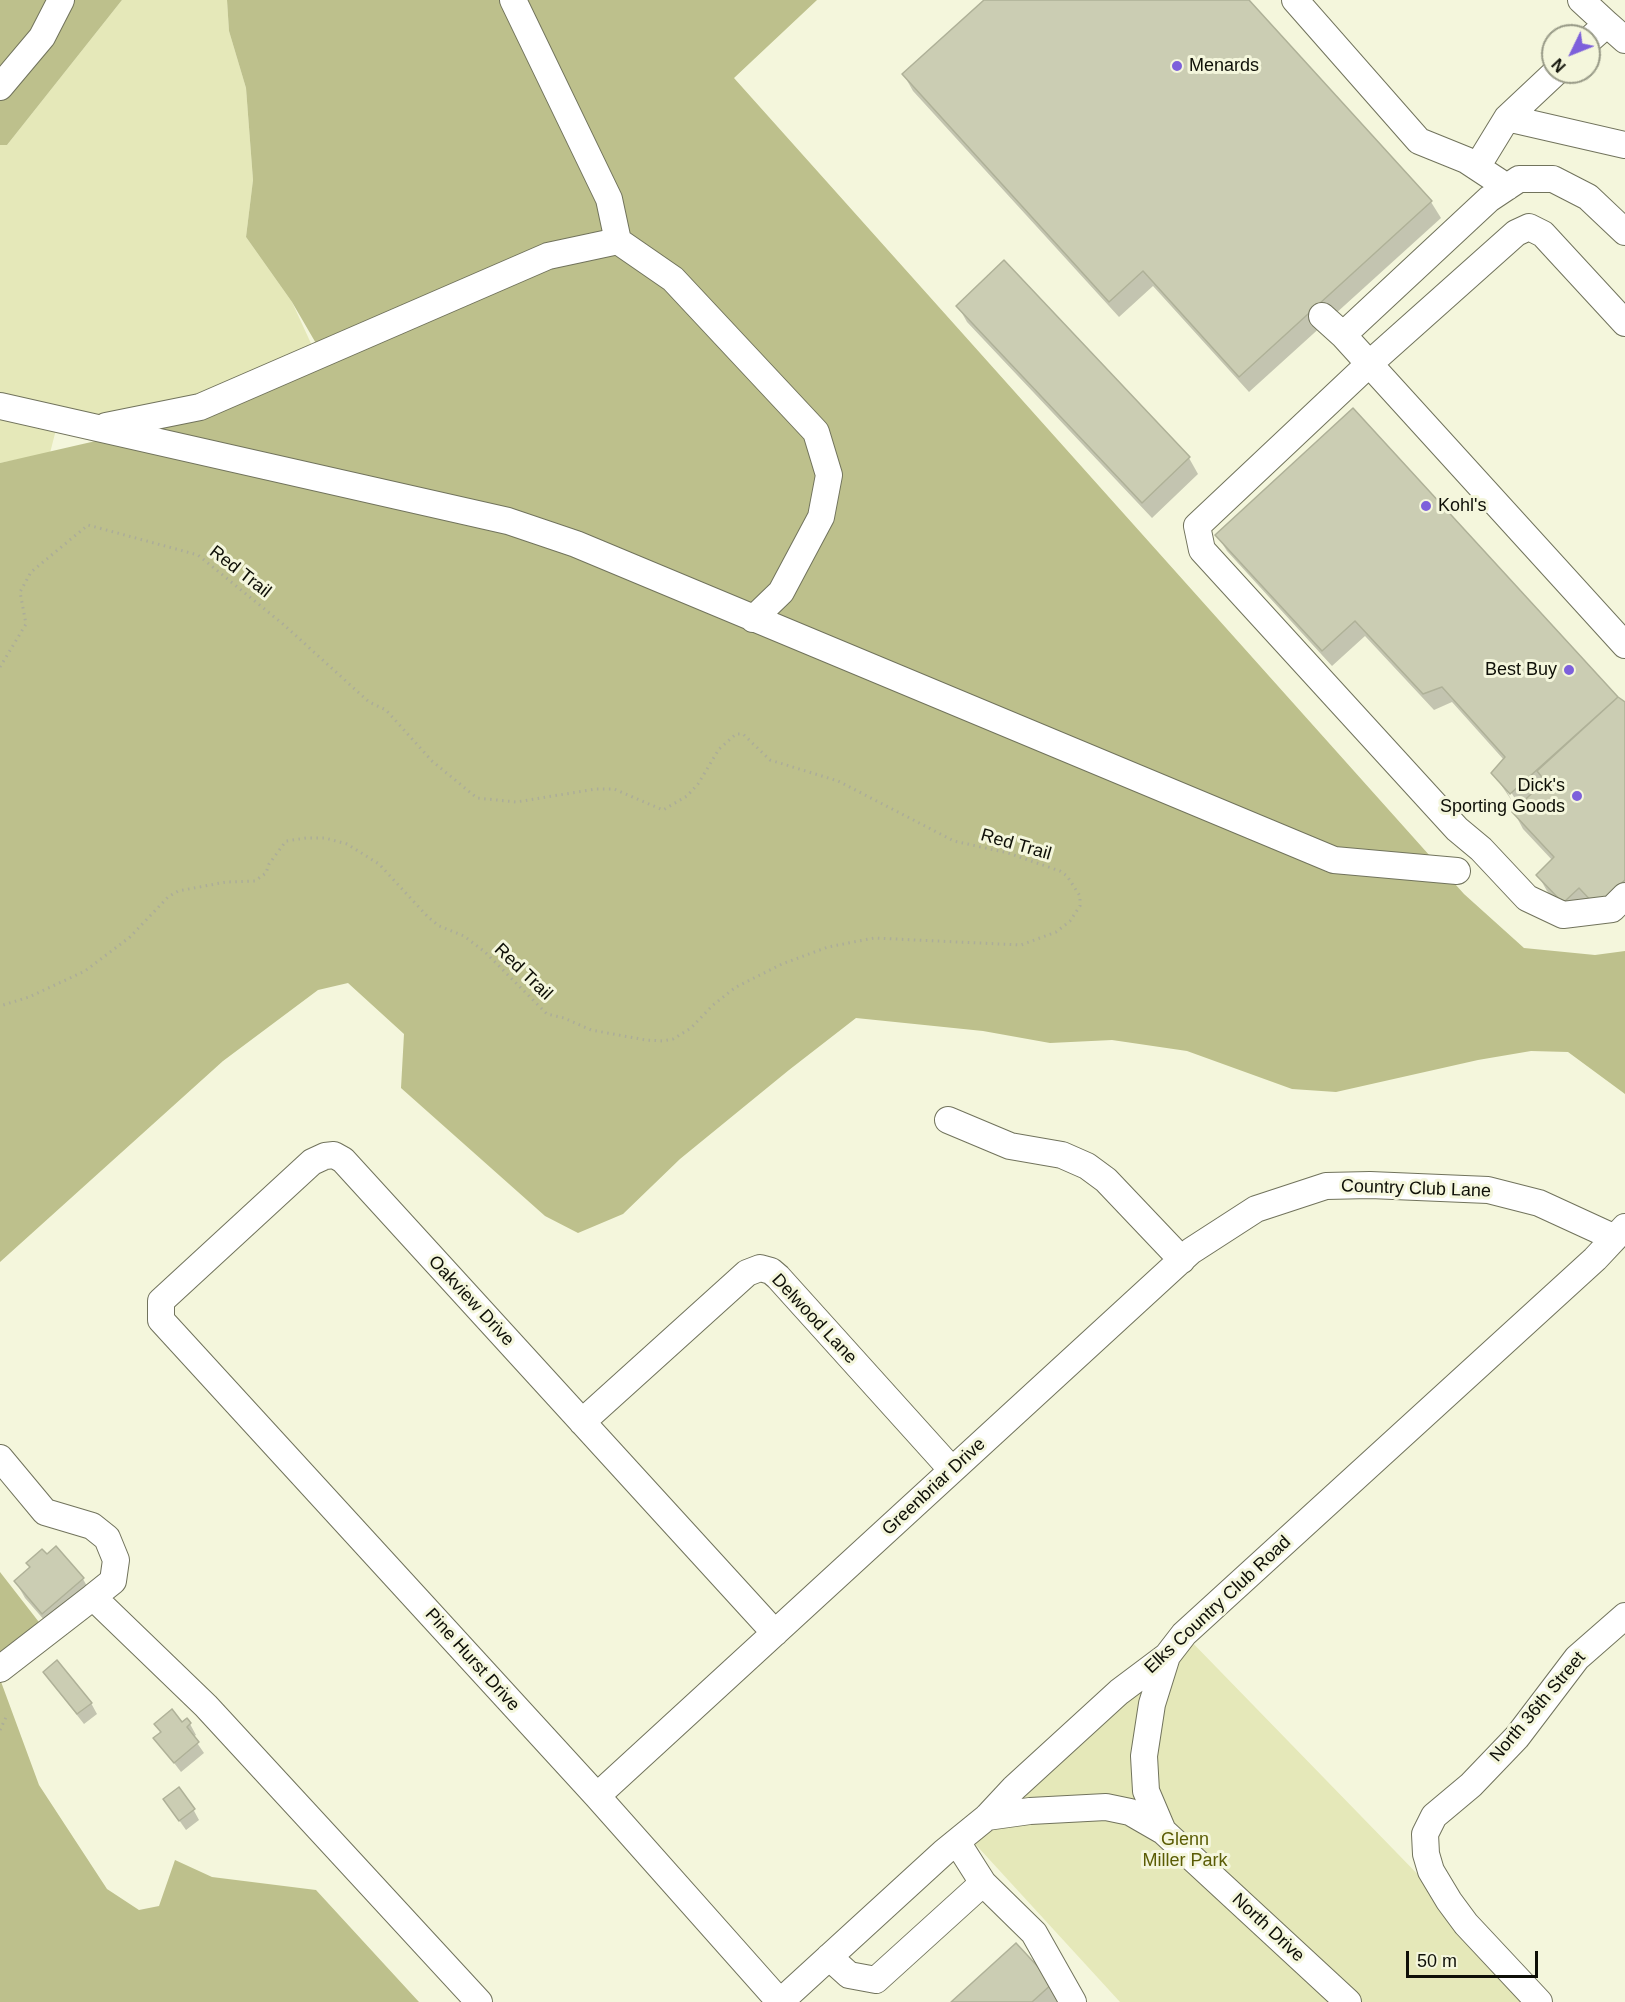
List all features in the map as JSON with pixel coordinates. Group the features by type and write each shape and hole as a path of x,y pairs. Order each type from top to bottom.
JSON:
{"street":[{"path":"0,87 42,37 61,0"},
{"path":"513,0 609,199 618,241 673,279 816,432 829,475 821,517 781,592 753,619"},
{"path":"1295,0 1419,141 1477,167 1507,188"},
{"path":"1581,0 1607,35"},
{"path":"1477,167 1508,118 1543,84"},
{"path":"1508,118 1625,145"},
{"path":"1343,335 1489,199 1519,179 1553,179 1588,197 1621,221"},
{"path":"1625,323 1543,234 1529,227 1516,232 1368,365 1197,526 1202,550 1457,828 1481,849 1527,898 1563,915 1612,909 1625,897"},
{"path":"97,428 200,408 548,256 618,241"},
{"path":"1322,316 1343,335 1625,645"},
{"path":"0,406 508,521 576,544 1334,860 1457,871"},
{"path":"948,1120 1010,1146 1062,1155 1087,1166 1106,1180 1182,1260"},
{"name":"Oakview Drive","path":"161,1320 159,1313 164,1296 319,1156 334,1155 343,1160 775,1633"},
{"name":"Country Club Lane","path":"1284,1198 1326,1186 1370,1185 1488,1190 1539,1203 1619,1232"},
{"name":"Greenbriar Drive","path":"597,1796 1182,1260 1231,1223 1256,1209 1284,1198"},
{"name":"Elks Country Club Road","path":"780,2002 987,1817 1014,1788 1119,1692 1167,1656 1184,1634 1594,1258 1619,1232"},
{"name":"Delwood Lane","path":"582,1422 747,1273 760,1268 771,1271 778,1277 952,1470"},
{"name":"Pine Hurst Drive","path":"161,1320 597,1796 780,2002"},
{"path":"0,1458 45,1512 92,1526 106,1538 116,1560 113,1581 0,1670"},
{"path":"93,1597 206,1706 479,2002"},
{"name":"North 36th Street","path":"1539,2002 1466,1924 1449,1901 1431,1871 1426,1854 1425,1834 1434,1816 1471,1785 1517,1737 1577,1658 1625,1616"},
{"name":"North Drive","path":"1167,1656 1152,1704 1144,1755 1146,1791 1163,1830 1348,2002"},
{"path":"987,1817 1030,1811 1106,1807 1130,1812 1163,1830"},
{"path":"957,1842 983,1883 1034,1933 1073,2002"},
{"path":"829,1958 849,1975 876,1980 983,1883"}],"path":[{"name":"Red Trail","path":"0,667 26,624 20,592 31,572 88,525 198,555 283,624 369,702 386,710 432,761 477,798 516,802 596,789 614,789 663,810 687,796 698,784 719,749 736,734 743,734 770,760 838,781 954,841 1008,853 1060,871 1067,876 1080,896 1080,906 1070,921 1056,932 1021,945 874,938 828,947 782,964 736,987 713,1005 691,1028 673,1039 646,1040 591,1030 564,1018 547,1014 484,952 464,936 439,926 428,917 378,864 347,844 324,838 306,838 286,841 269,864 266,873 255,881 219,883 178,891 168,897 130,937 85,971 45,990 0,1006"},
{"path":"0,1730 6,1715"}],"green space":[{"path":"0,0 122,0 7,145 0,145"},
{"path":"122,0 227,0 229,31 246,88 253,180 246,237 292,302 314,350 193,401 102,416 60,414 50,453 0,463 0,145 7,145"},
{"path":"227,0 817,0 734,78 1464,894 1524,948 1595,955 1625,951 1625,1094 1568,1052 1531,1051 1478,1060 1336,1092 1292,1089 1187,1051 1112,1040 1050,1043 983,1031 856,1018 680,1159 623,1214 578,1233 545,1216 401,1088 404,1034 348,983 318,990 223,1061 0,1262 0,463 161,426 328,364 292,302 246,237 253,180 246,88 229,31"},
{"path":"0,1572 42,1626 0,1656"},
{"name":"Glenn Miller Park","path":"1184,1634 1539,2002 1120,2002 966,1834"},
{"path":"0,1679 39,1785 107,1889 139,1910 159,1906 175,1860 212,1877 316,1890 419,2002 0,2002"}],"building":[{"path":"984,0 1249,0 1432,201 1239,377 1143,271 1109,302 902,74"},
{"path":"1004,260 1190,457 1142,503 956,306"},
{"path":"1353,408 1618,697 1510,794 1491,773 1505,757 1442,687 1423,694 1355,621 1322,651 1215,535"},
{"name":"Dick's Sporting Goods","path":"1618,697 1625,702 1625,880 1596,906 1579,888 1563,903 1536,875 1554,857 1512,812 1545,781 1537,771"},
{"path":"56,1546 84,1578 42,1614 14,1581 30,1567 26,1563 42,1549 47,1554"},
{"path":"57,1660 92,1703 77,1714 43,1672"},
{"path":"172,1709 182,1722 187,1718 191,1723 187,1727 199,1742 174,1763 153,1738 161,1732 154,1724"},
{"path":"179,1787 195,1809 179,1821 163,1799"},
{"path":"1016,1943 1053,1983 1032,2002 951,2002"}],"place":[{"name":"Menards","path":"1177,66"},
{"name":"Kohl's","path":"1426,506"},
{"name":"Best Buy","path":"1569,670"},
{"name":"Dick's Sporting Goods","path":"1577,796"}]}
